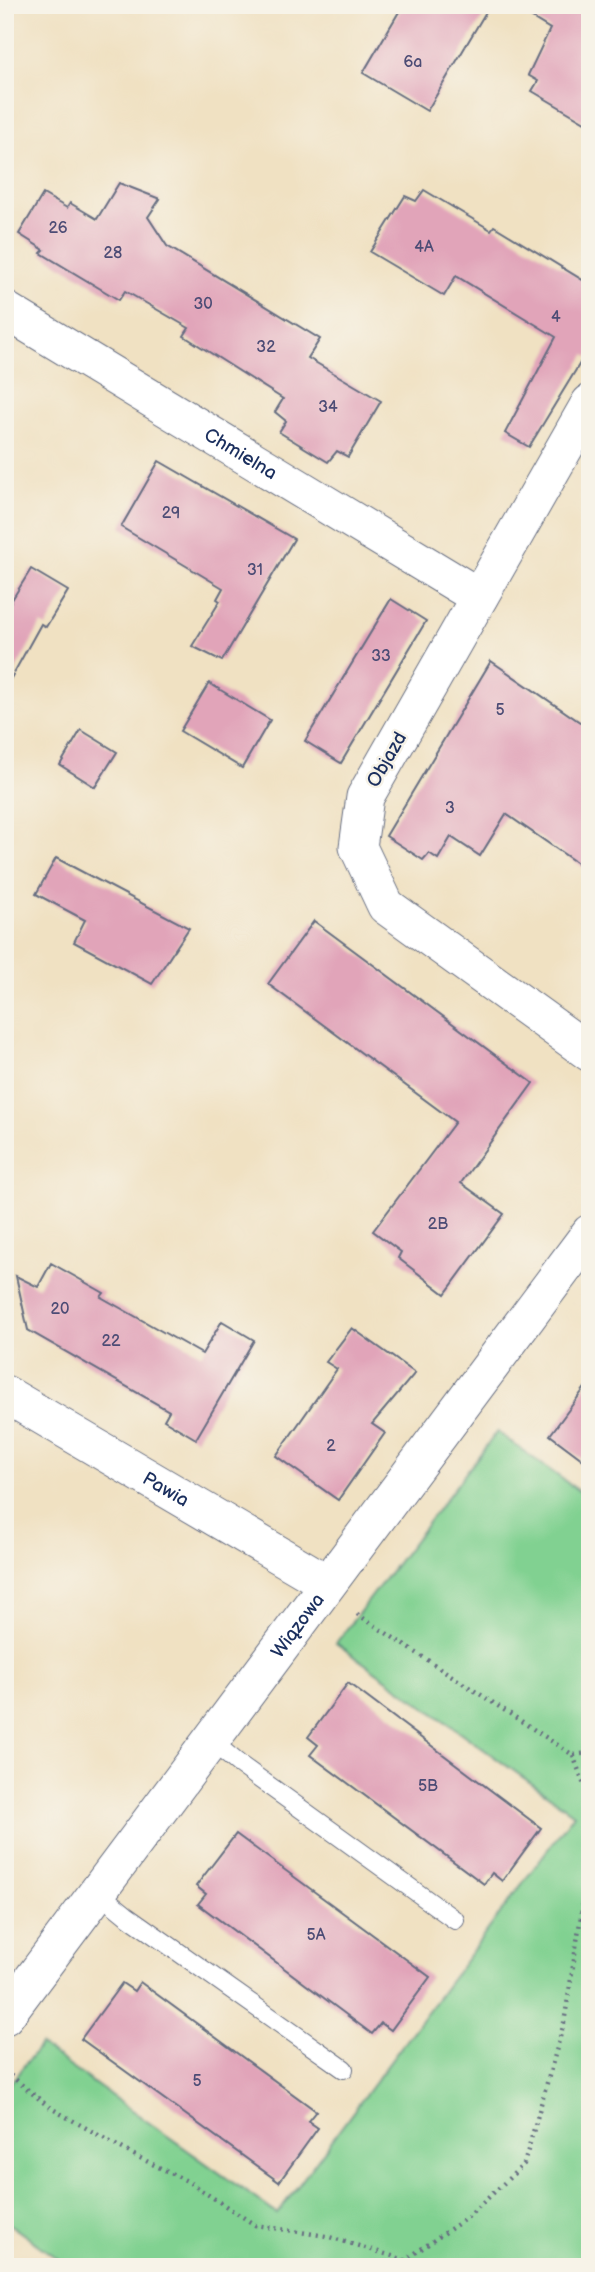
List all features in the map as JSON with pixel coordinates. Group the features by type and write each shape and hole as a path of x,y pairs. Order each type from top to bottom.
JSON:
{"street":[{"name":"Chmielna","path":"5,310 479,597"},
{"name":"Objazd","path":"590,403 365,797 358,847 386,906 590,1053"},
{"name":"Wiązowa","path":"5,2016 590,1233"},
{"name":"Pawia","path":"5,1394 327,1583"}],"lane":[{"path":"210,1740 239,1764 455,1920"},
{"path":"99,1893 126,1915 344,2069"}],"path":[{"path":"327,1583 361,1619 573,1755 590,1801"},
{"path":"573,1755 590,1753"},
{"path":"400,2267 405,2260 468,2217 524,2164 564,2023 590,1859"},
{"path":"5,2071 49,2107 130,2153 187,2181 255,2225 326,2236 428,2267"}],"green space":[{"path":"497,1432 590,1499 590,2234 577,2267 69,2267 5,2221 5,2090 40,2045 277,2214 574,1814 336,1643"}],"building":[{"path":"403,5 490,5 427,111 363,73"},
{"path":"511,5 590,5 590,125 532,91 538,81 528,75 550,29"},
{"path":"119,183 160,199 148,217 167,246 320,339 308,358 381,401 348,457 337,451 328,462 279,432 286,421 275,412 283,399 184,336 189,328 125,291 119,300 41,253 44,250 19,234 43,194 67,208 70,203 97,219"},
{"path":"424,190 491,230 494,226 586,282 590,275 590,357 585,355 529,447 505,433 556,337 456,276 444,296 370,252 405,196 416,201"},
{"path":"159,461 294,539 222,661 192,646 220,601 217,599 223,588 121,527"},
{"path":"31,569 68,591 46,627 41,624 5,689 5,611"},
{"path":"391,599 426,621 341,763 305,741"},
{"path":"491,661 590,729 590,872 506,814 480,856 451,837 438,859 429,853 423,860 386,836"},
{"path":"209,683 270,720 242,768 180,731"},
{"path":"81,730 117,752 95,787 60,765"},
{"path":"56,858 189,928 152,984 74,942 85,920 36,894"},
{"path":"314,921 533,1083 461,1183 504,1214 445,1294 398,1258 401,1252 373,1231 455,1122 268,984"},
{"path":"51,1263 104,1293 101,1297 202,1354 222,1321 254,1340 196,1439 164,1420 169,1411 28,1330 16,1276 38,1287"},
{"path":"352,1328 415,1373 372,1424 385,1433 338,1500 276,1456 337,1369 326,1362"},
{"path":"590,1381 590,1465 550,1435"},
{"path":"348,1683 541,1828 502,1881 492,1873 484,1884 310,1755 318,1745 308,1737"},
{"path":"236,1834 430,1977 391,2030 381,2023 372,2034 198,1904 206,1894 196,1886"},
{"path":"140,1982 316,2111 308,2121 318,2128 279,2182 81,2039 122,1983 134,1991"}]}
